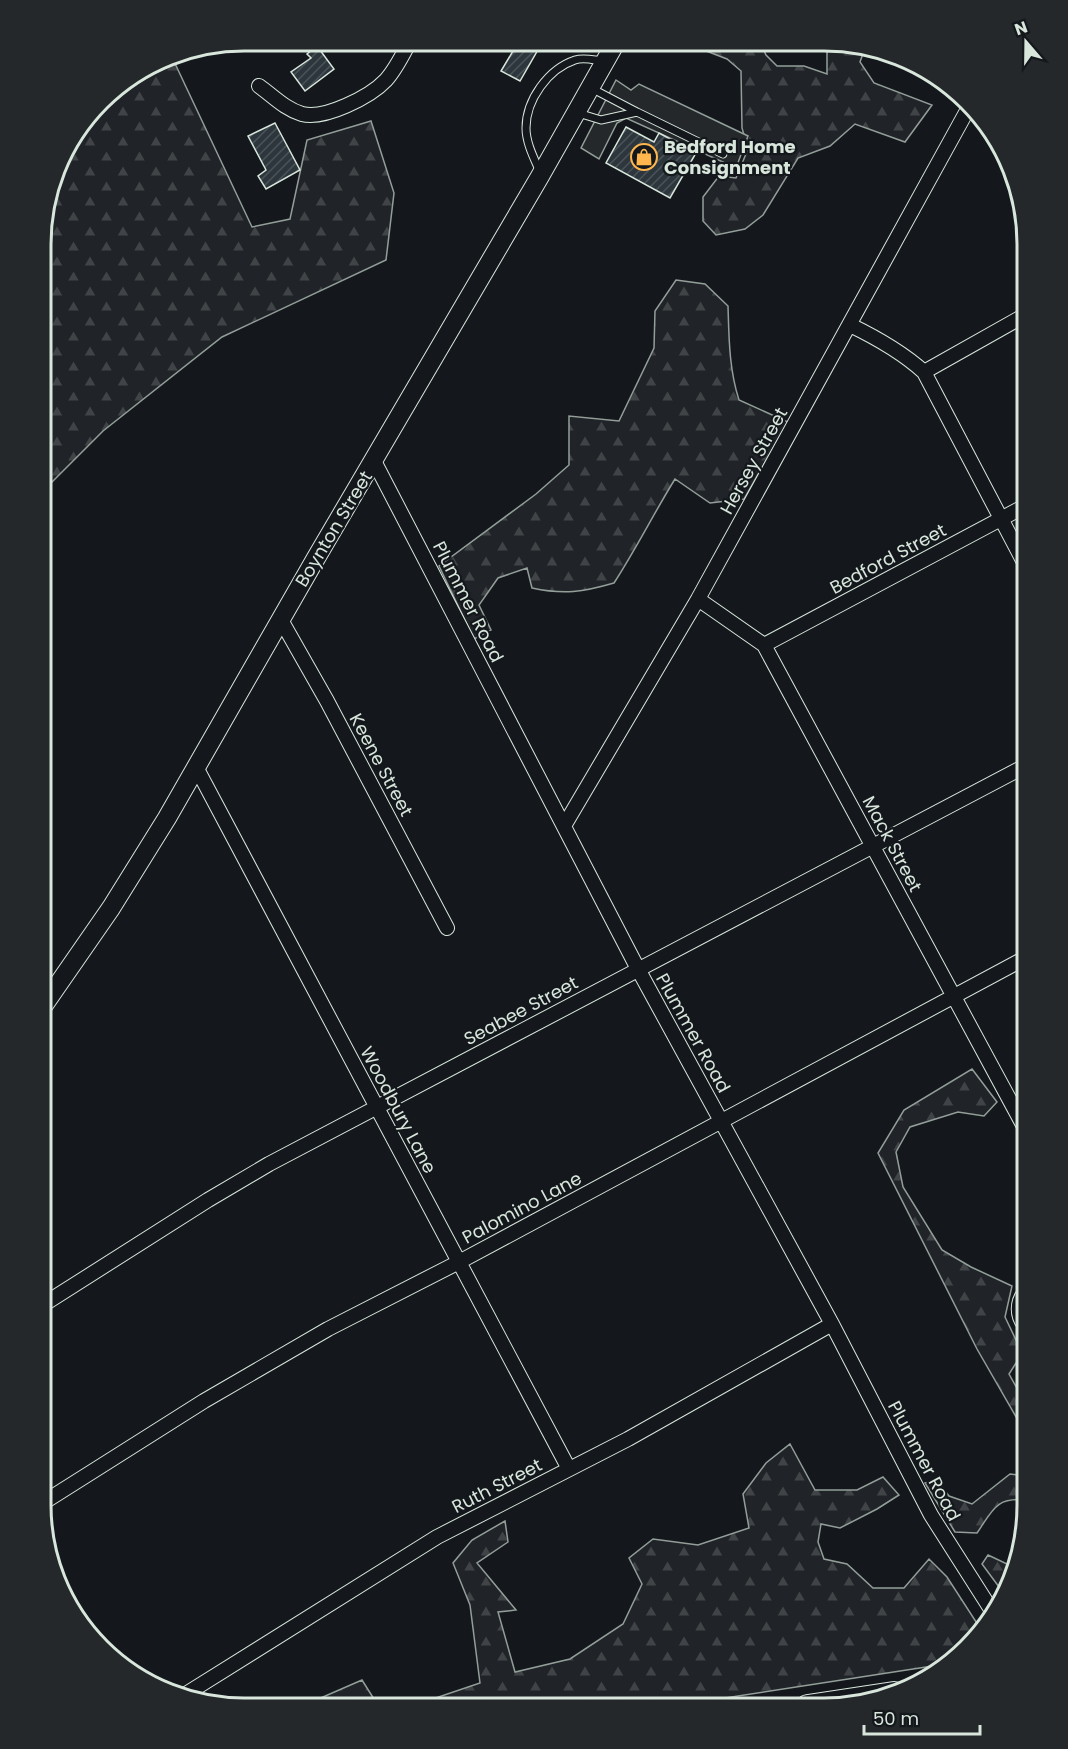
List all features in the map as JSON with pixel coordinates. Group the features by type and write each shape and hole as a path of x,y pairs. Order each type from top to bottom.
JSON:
{"street":[{"path":"260,86 288,108 304,115 322,114 339,109 372,92 385,81 404,51"},
{"name":"Boynton Street","path":"51,995 111,908 167,818 611,51"},
{"name":"Hersey Street","path":"564,826 698,599 965,114"},
{"path":"924,372 1017,320"},
{"path":"850,325 909,358 924,372 1017,548"},
{"name":"Plummer Road","path":"374,461 638,969 832,1324 930,1515 988,1605"},
{"name":"Bedford Street","path":"764,645 1017,511"},
{"name":"Mack Street","path":"698,599 764,645 1017,1113"},
{"name":"Keene Street","path":"281,620 327,701 447,928"},
{"name":"Woodbury Lane","path":"196,767 569,1469"},
{"name":"Seabee Street","path":"51,1300 269,1164 1017,770"},
{"name":"Palomino Lane","path":"51,1497 204,1401 328,1329 459,1262 1017,962"},
{"name":"Ruth Street","path":"192,1690 437,1537 628,1439 832,1324"}],"lane":[{"path":"541,174 526,130 527,115 532,101 541,86 563,65 586,58 605,62"},
{"path":"590,88 723,154"},
{"path":"576,113 602,120 637,112"}],"green space":[{"path":"706,51 764,51 777,66 804,66 827,74 827,51 862,56 860,62 874,83 932,105 905,142 855,124 830,146 798,158 763,215 745,229 716,235 703,221 703,197 719,176 736,178 748,149 742,128 741,71 727,59"},
{"path":"175,64 252,227 290,219 307,140 371,121 394,193 386,260 222,337 103,431 51,483 51,244 53,219 66,170 77,148 99,117 127,91 148,77"},
{"path":"676,280 705,284 728,306 731,365 739,400 788,422 744,499 710,503 675,479 614,583 573,592 543,590 532,588 527,568 498,578 479,605 491,630 474,639 439,566 536,494 569,465 569,416 619,421 654,348 655,311"},
{"path":"972,1069 997,1102 984,1116 958,1112 910,1127 896,1152 903,1187 942,1250 971,1267 1012,1286 1005,1317 1017,1342 1017,1363 1009,1374 1017,1388 1017,1419 977,1349 878,1153 904,1110"},
{"path":"790,1444 815,1490 857,1490 883,1477 899,1495 840,1528 821,1524 818,1542 824,1559 847,1564 873,1588 904,1588 929,1559 947,1577 976,1622 969,1632 951,1650 928,1667 725,1698 436,1698 480,1683 470,1605 453,1563 472,1540 505,1521 508,1542 477,1563 516,1610 498,1612 515,1672 570,1659 623,1624 642,1584 629,1558 653,1539 698,1545 749,1528 743,1494 766,1463"},
{"path":"1010,1474 1017,1475 1017,1500 1001,1503 996,1507 977,1533 955,1532 925,1483 937,1480 949,1496 972,1504"},
{"path":"988,1555 1008,1564 999,1586 982,1564"},
{"path":"362,1680 373,1698 321,1698"}],"shaded area":[{"path":"616,80 631,90 639,84 748,136 736,168 626,118 617,123 599,159 581,148"}],"building":[{"path":"311,51 321,51 334,69 305,91 291,72 311,58 307,54"},
{"path":"513,51 537,51 520,81 501,71"},
{"path":"275,123 300,170 266,189 258,176 266,170 248,136"},
{"path":"626,127 654,142 659,133 696,153 670,198 606,163"}],"place":[{"name":"Bedford Home Consignment","path":"644,157"}]}
